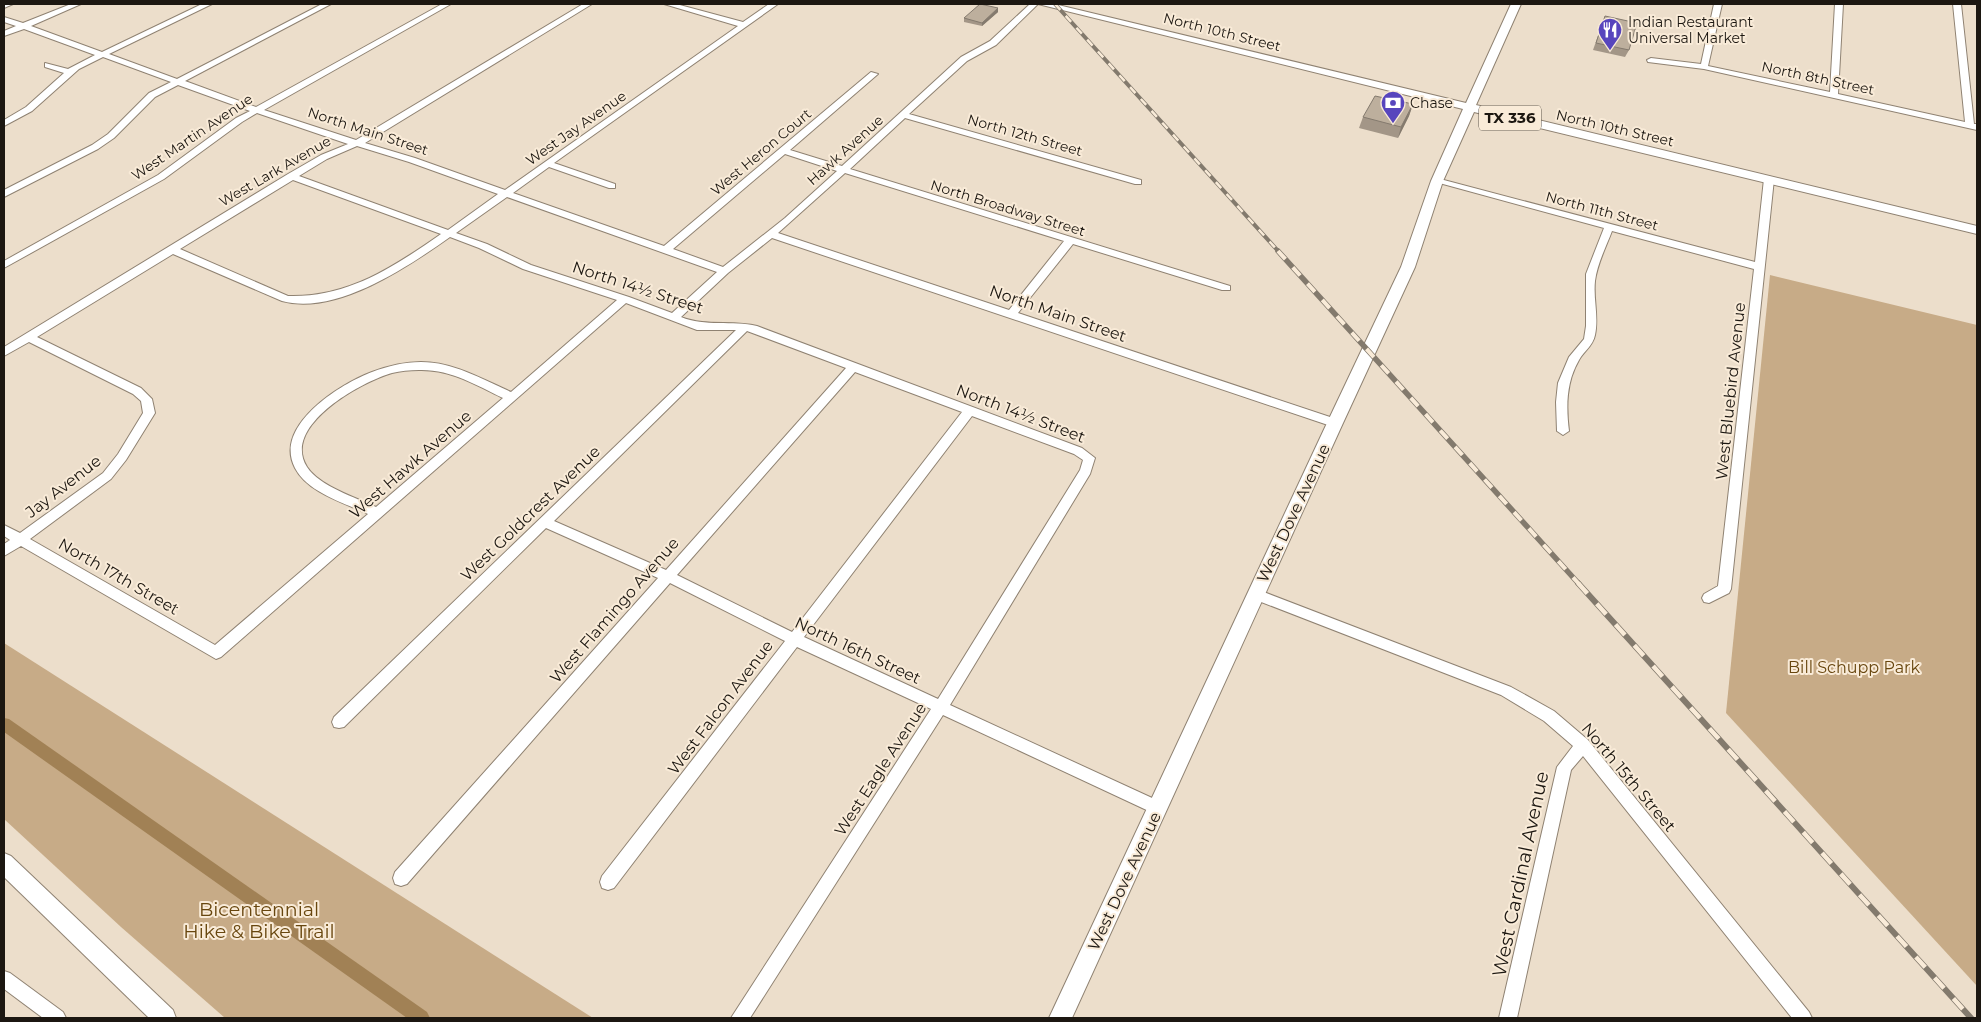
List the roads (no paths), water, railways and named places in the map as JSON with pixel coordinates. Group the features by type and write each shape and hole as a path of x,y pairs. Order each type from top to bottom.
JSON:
{"main road":[{"name":"North 10th Street","path":"1043,4 1470,109 1977,230"},
{"name":"West Dove Avenue","path":"1060,1018 1408,267 1437,181 1516,4"},
{"path":"4,863 166,1018"}],"street":[{"path":"4,6 10,4"},
{"path":"4,34 77,4"},
{"path":"4,123 29,109 68,72 101,54 208,4"},
{"path":"4,194 95,147 111,136 152,95 327,4"},
{"name":"West Martin Avenue","path":"4,265 161,177 232,125 258,109 447,4"},
{"name":"West Lark Avenue","path":"4,352 291,176 340,149 358,143 588,4"},
{"path":"668,4 745,25"},
{"name":"West Jay Avenue","path":"171,249 280,297 294,300 331,295 372,282 391,273 450,234 774,4"},
{"name":"Hawk Avenue","path":"673,318 724,271 771,234 843,170 964,59 993,43 1034,4"},
{"path":"1704,67 1718,4"},
{"path":"1834,96 1839,4"},
{"path":"1957,4 1974,126"},
{"name":"North Main Street","path":"4,19 258,109 507,193 724,271"},
{"name":"North 8th Street","path":"1651,60 1704,67 1974,126"},
{"path":"48,65 68,72"},
{"name":"West Heron Court","path":"666,250 874,74"},
{"name":"North 12th Street","path":"904,115 1138,182"},
{"name":"North Broadway Street","path":"783,151 1069,242 1226,288"},
{"path":"548,164 612,186"},
{"name":"North 14½ Street","path":"291,176 483,246 527,267 625,299 697,326 745,327 854,366 1083,453 1089,458"},
{"name":"West Bluebird Avenue","path":"1709,598 1724,590 1769,179"},
{"name":"North 11th Street","path":"1437,181 1760,267"},
{"path":"1563,431 1560,408 1565,376 1576,355 1589,340 1591,327 1589,310 1590,280 1609,227"},
{"name":"North Main Street","path":"771,234 1335,424"},
{"path":"1012,314 1069,242"},
{"name":"West Hawk Avenue","path":"216,653 625,299"},
{"name":"West Goldcrest Avenue","path":"339,722 745,327"},
{"name":"Jay Avenue","path":"4,551 107,476 122,457 149,413 146,399 137,391 28,337"},
{"path":"378,513 313,480 301,467 297,458 298,438 311,418 326,404 354,384 371,376 388,370 421,366 454,371 512,397"},
{"name":"West Flamingo Avenue","path":"401,878 854,366"},
{"name":"West Falcon Avenue","path":"608,882 970,410"},
{"name":"West Eagle Avenue","path":"740,1018 940,708 1086,471 1089,458"},
{"name":"North 16th Street","path":"544,522 667,576 940,708 1158,808"},
{"name":"North 17th Street","path":"4,530 216,653"},
{"name":"North 15th Street","path":"1256,594 1506,691 1549,716 1583,745 1803,1018"},
{"name":"West Cardinal Avenue","path":"1508,1018 1564,767 1583,745"},
{"path":"4,980 57,1018"}],"waterway":[{"path":"4,724 421,1018"}],"railway":[{"path":"1055,4 1279,252"},
{"path":"1278,251 1579,584"},
{"path":"1578,583 1971,1018"}],"place":[{"name":"Indian Restaurant Universal Market","path":"1610,51"},
{"name":"Chase","path":"1393,124"}],"park label":[{"name":"Bill Schupp Park","path":"1854,667"},
{"name":"Bicentennial Hike & Bike Trail","path":"259,920"}]}
